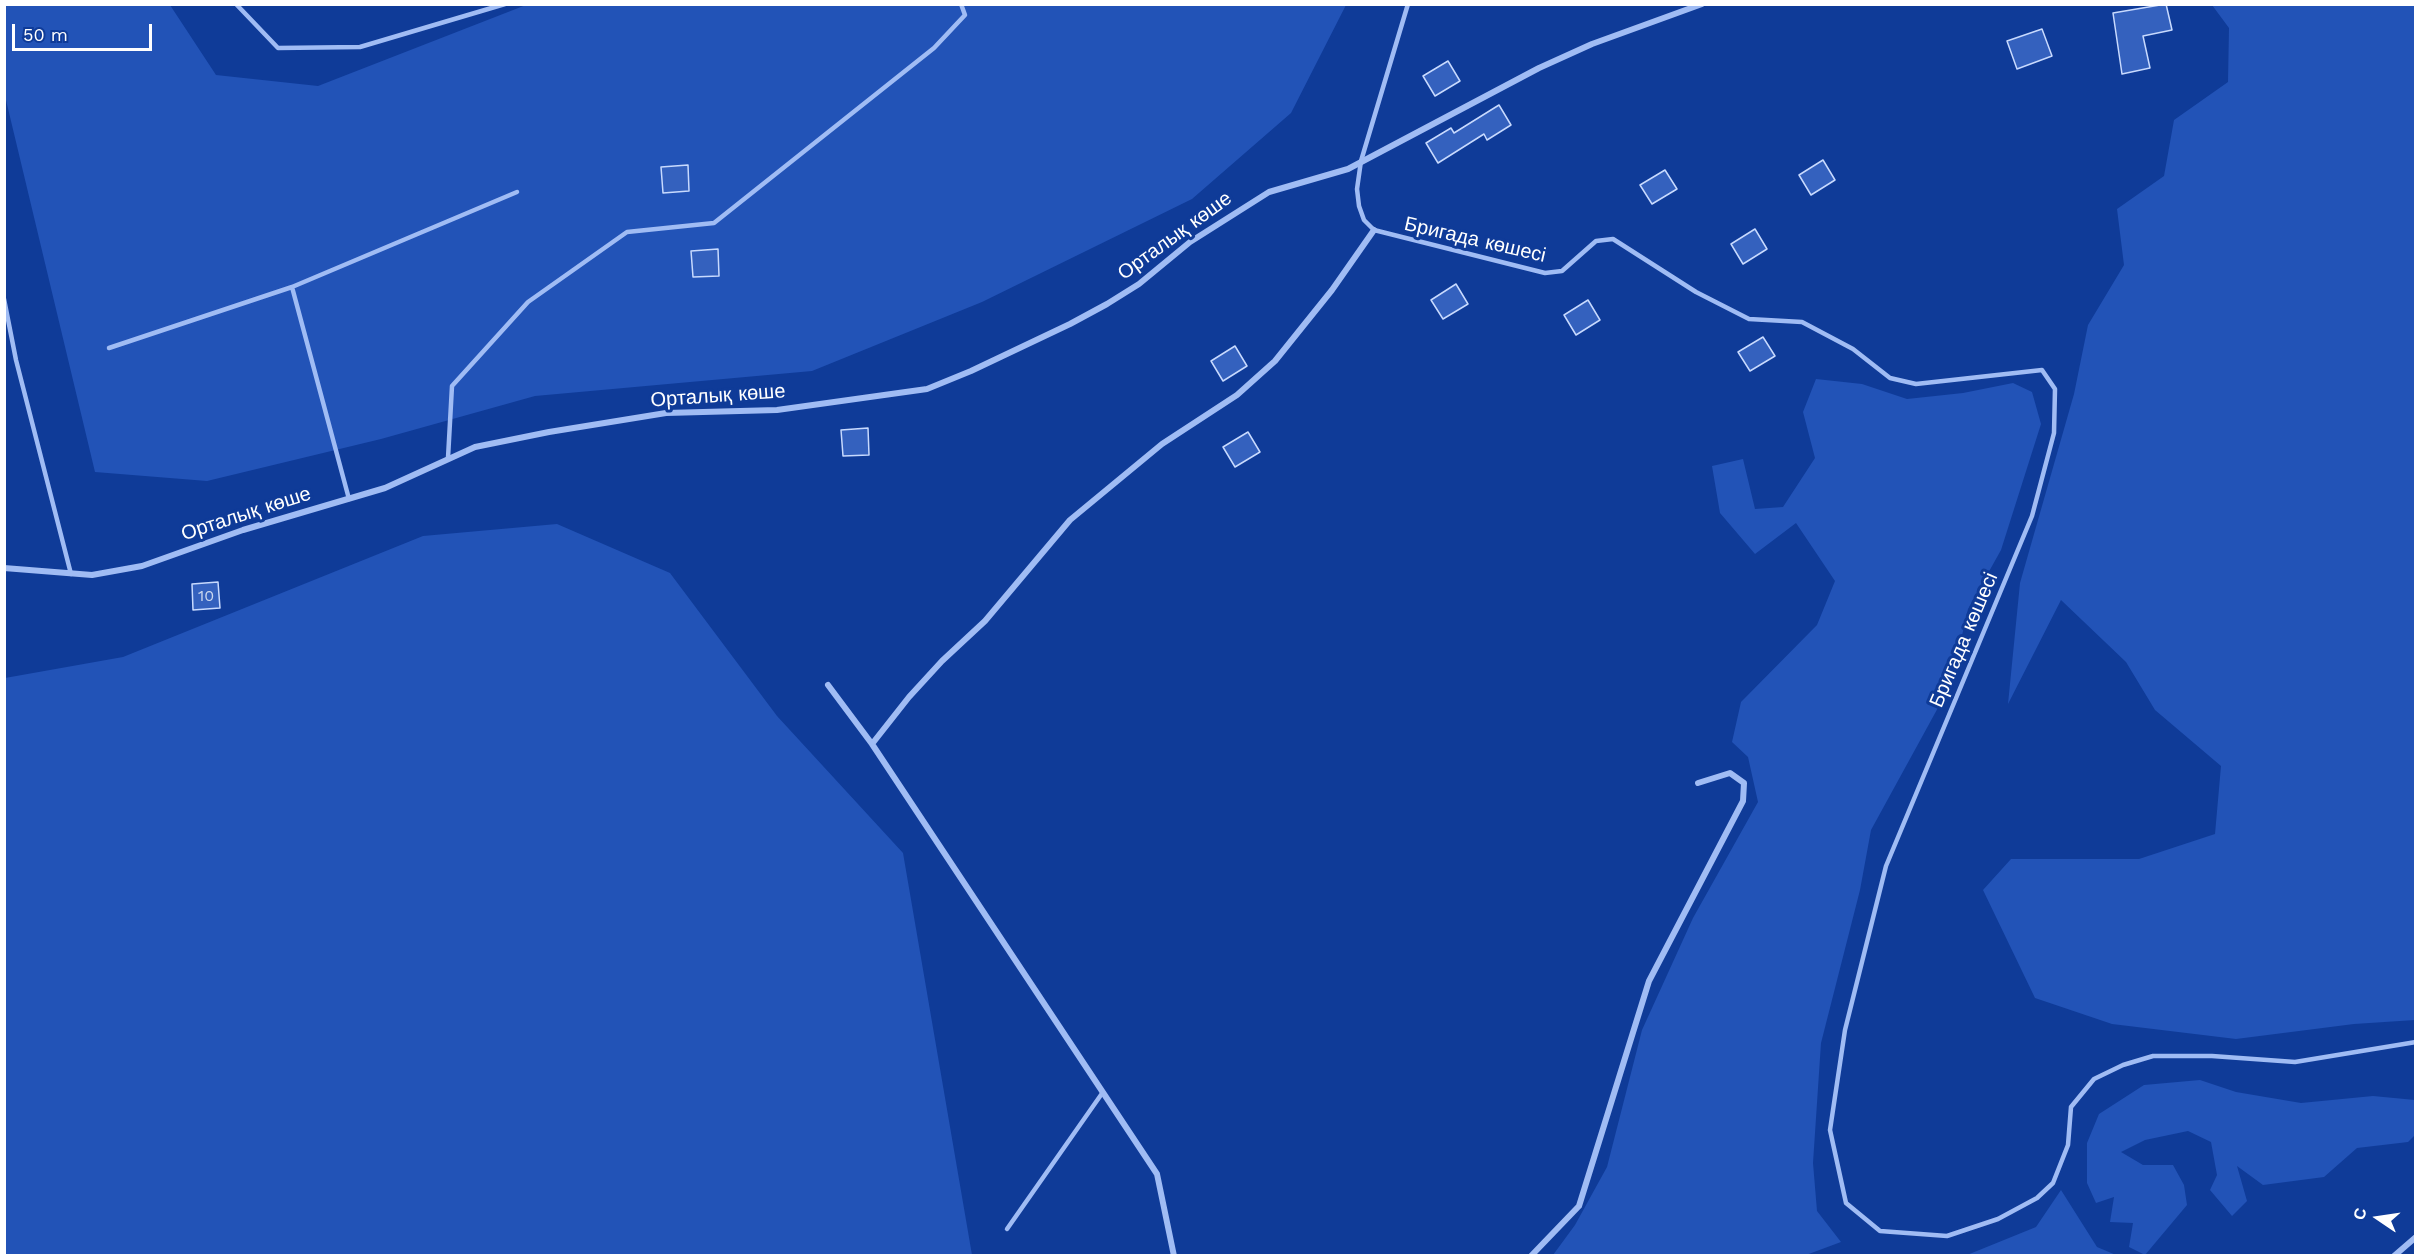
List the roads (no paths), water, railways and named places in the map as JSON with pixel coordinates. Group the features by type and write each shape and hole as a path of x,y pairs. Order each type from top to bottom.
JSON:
{"street":[{"name":"Орталық көше","path":"4,568 92,575 142,566 243,530 385,488 475,447 666,413 777,410 927,389 971,371 1107,304 1139,284 1190,242 1269,192 1340,172 1539,68 1592,44 1702,4"},
{"path":"872,744 909,697 942,661 985,621 1070,520 1162,444 1237,395 1275,361 1332,290 1374,230"},
{"path":"828,685 872,744 1157,1174 1174,1256"},
{"path":"1531,1256 1579,1206 1649,981 1743,801 1744,783 1730,773 1698,783"},
{"path":"2394,1256 2415,1238"}],"lane":[{"path":"236,4 278,48 360,47 505,4"},
{"path":"448,458 452,386 528,302 627,232 714,223 934,48 965,15 961,4"},
{"name":"Бригада көшесі","path":"1408,4 1361,161 1357,189 1359,206 1364,220 1374,230 1545,273 1562,271 1596,241 1613,239 1696,292 1749,319 1802,322 1853,349 1890,378 1916,384 2042,370 2055,389 2054,433 2032,516 1886,867 1845,1030 1830,1130 1846,1203 1880,1231 1947,1236 1998,1219 2037,1198 2052,1183 2068,1145 2071,1107 2094,1079 2123,1065 2153,1056 2212,1056 2295,1062 2415,1042"},
{"path":"109,348 292,287 517,192"},
{"path":"292,287 349,499"},
{"path":"4,299 16,360 71,574"},
{"path":"1007,1229 1103,1092"}]}
